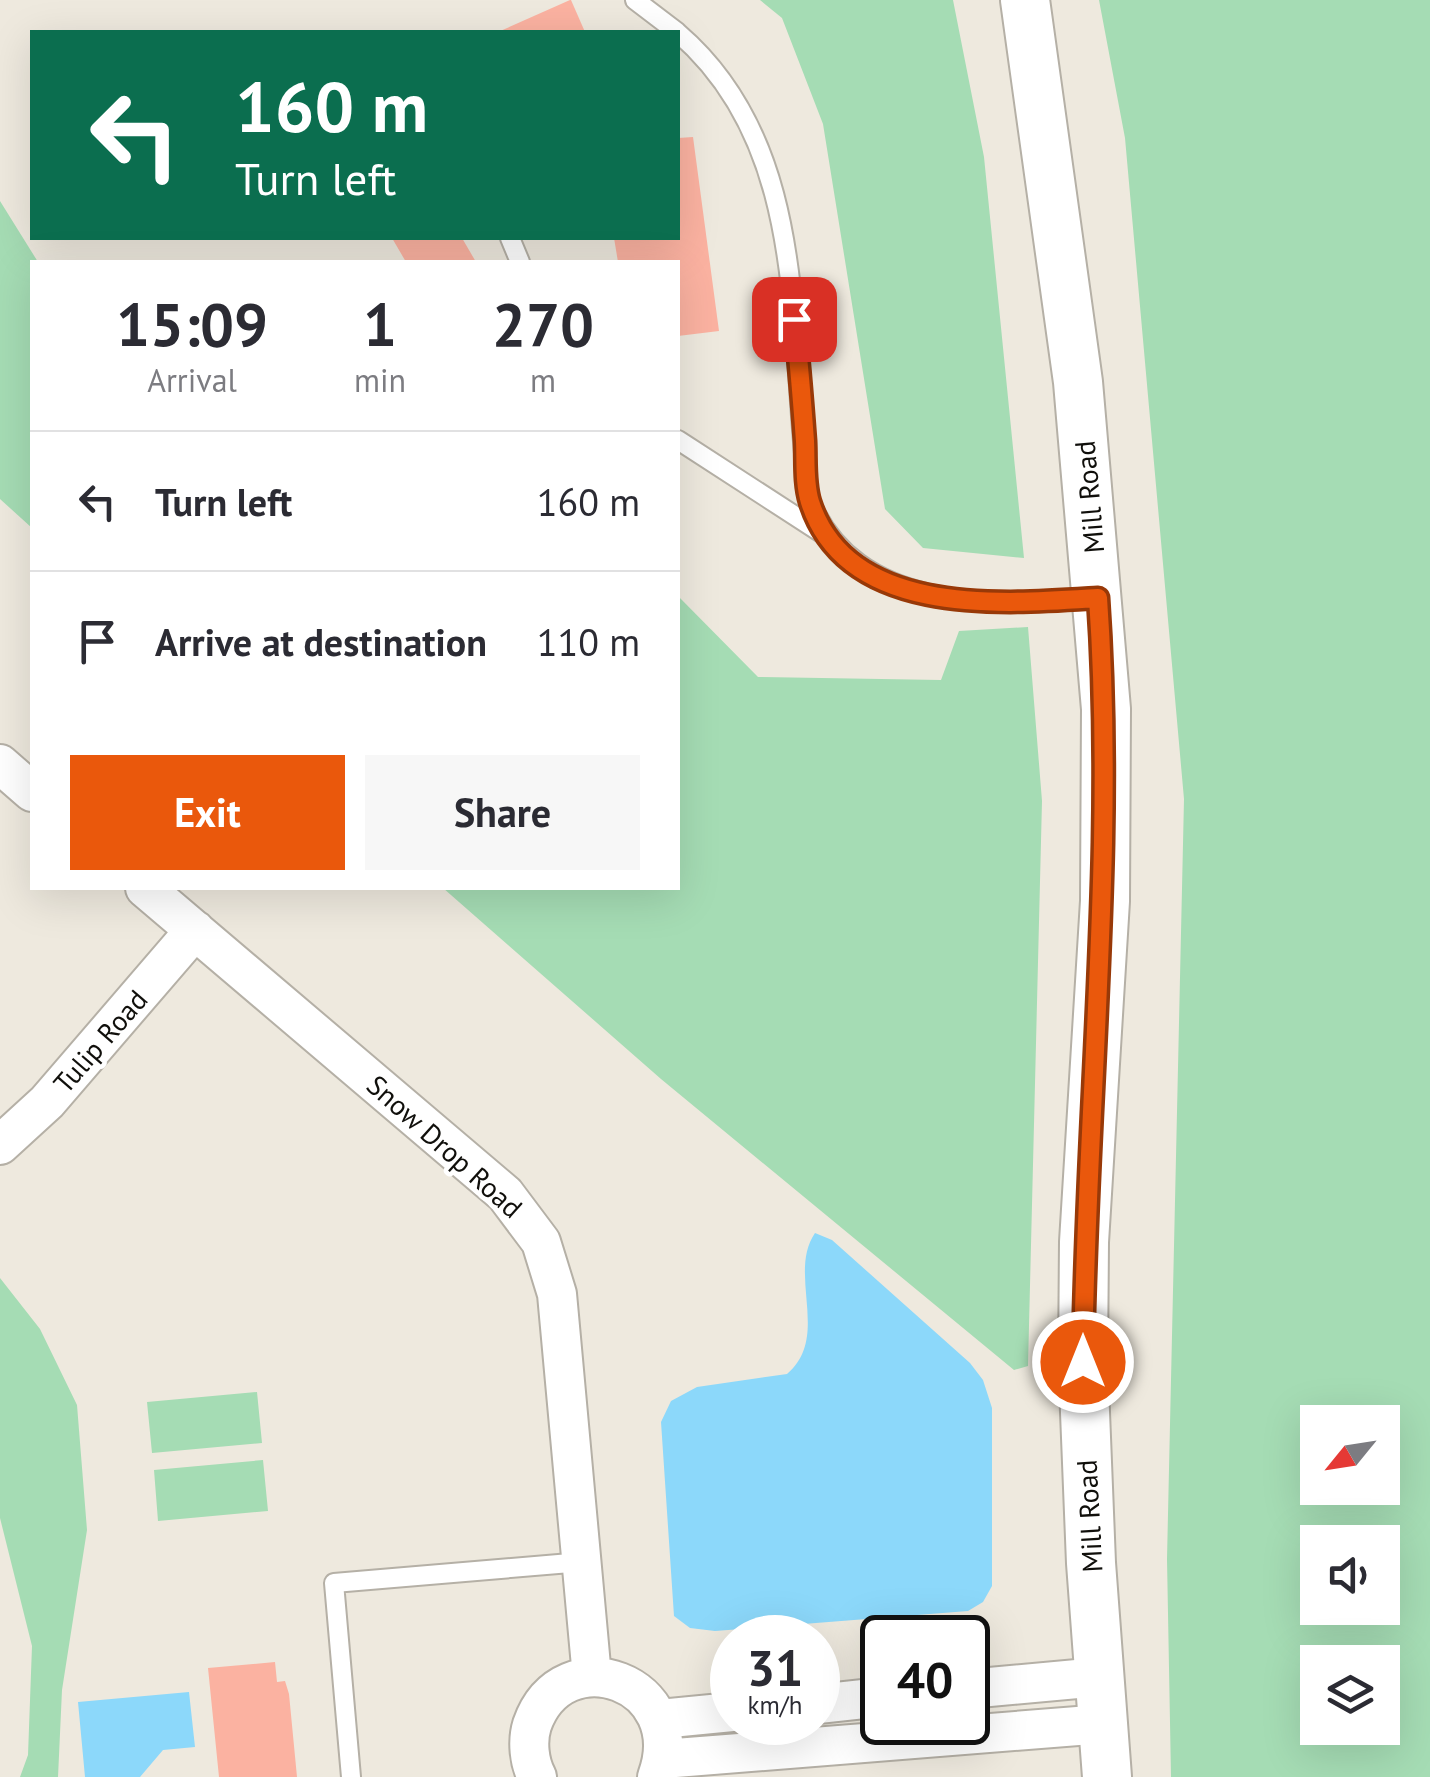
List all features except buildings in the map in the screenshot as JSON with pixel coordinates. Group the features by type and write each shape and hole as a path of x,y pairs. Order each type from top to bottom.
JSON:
{"street":[{"name":"Mill Road","path":"1025,0 1067,288 1106,709 1106,838 1084,1242 1083,1362 1108,1777"},
{"path":"0,764 30,790"},
{"name":"Snow Drop Road","path":"147,890 474,1166 531,1225 555,1278 592,1677"},
{"name":"Tulip Road","path":"0,1145 48,1102 195,930"},
{"path":"538,1777 529,1750 538,1709 570,1682 592,1677 632,1687 660,1718 660,1768 1103,1724"},
{"path":"990,1687 1099,1677"},
{"path":"660,1718 710,1714"}],"lane":[{"path":"636,0 673,30"},
{"path":"680,36 719,79 746,122 775,195 789,259 809,499 832,540"},
{"path":"680,441 832,540 868,572 906,589 997,604 1098,598"},
{"path":"351,1777 334,1583 582,1562"}],"green space":[{"path":"760,0 953,0 984,157 1024,558 923,548 885,509 823,124 782,18"},
{"path":"1099,0 1430,0 1430,1777 1171,1777 1167,1559 1184,799 1125,138"},
{"path":"0,201 37,260 30,260 30,526 0,499"},
{"path":"680,598 758,677 941,680 959,631 1028,627 1042,801 1028,1366 1014,1370 661,1079 445,890 680,890"},
{"path":"0,1278 40,1329 77,1405 87,1530 62,1690 58,1777 20,1777 28,1755 32,1646 0,1518"},
{"path":"257,1392 262,1443 152,1453 147,1402"},
{"path":"263,1460 268,1511 158,1521 154,1470"}],"water":[{"path":"815,1233 832,1240 970,1363 983,1380 992,1408 992,1586 983,1602 968,1611 860,1615 860,1620 840,1621 840,1615 710,1615 710,1630 690,1628 674,1616 661,1422 671,1401 697,1387 787,1374 800,1359 808,1324 808,1249"},
{"path":"189,1692 195,1747 163,1750 140,1777 85,1777 78,1702"}],"route":[{"path":"794,319 809,499 822,527 857,564 894,586 985,603 1098,598 1106,709 1107,811 1084,1242 1083,1362"}]}
